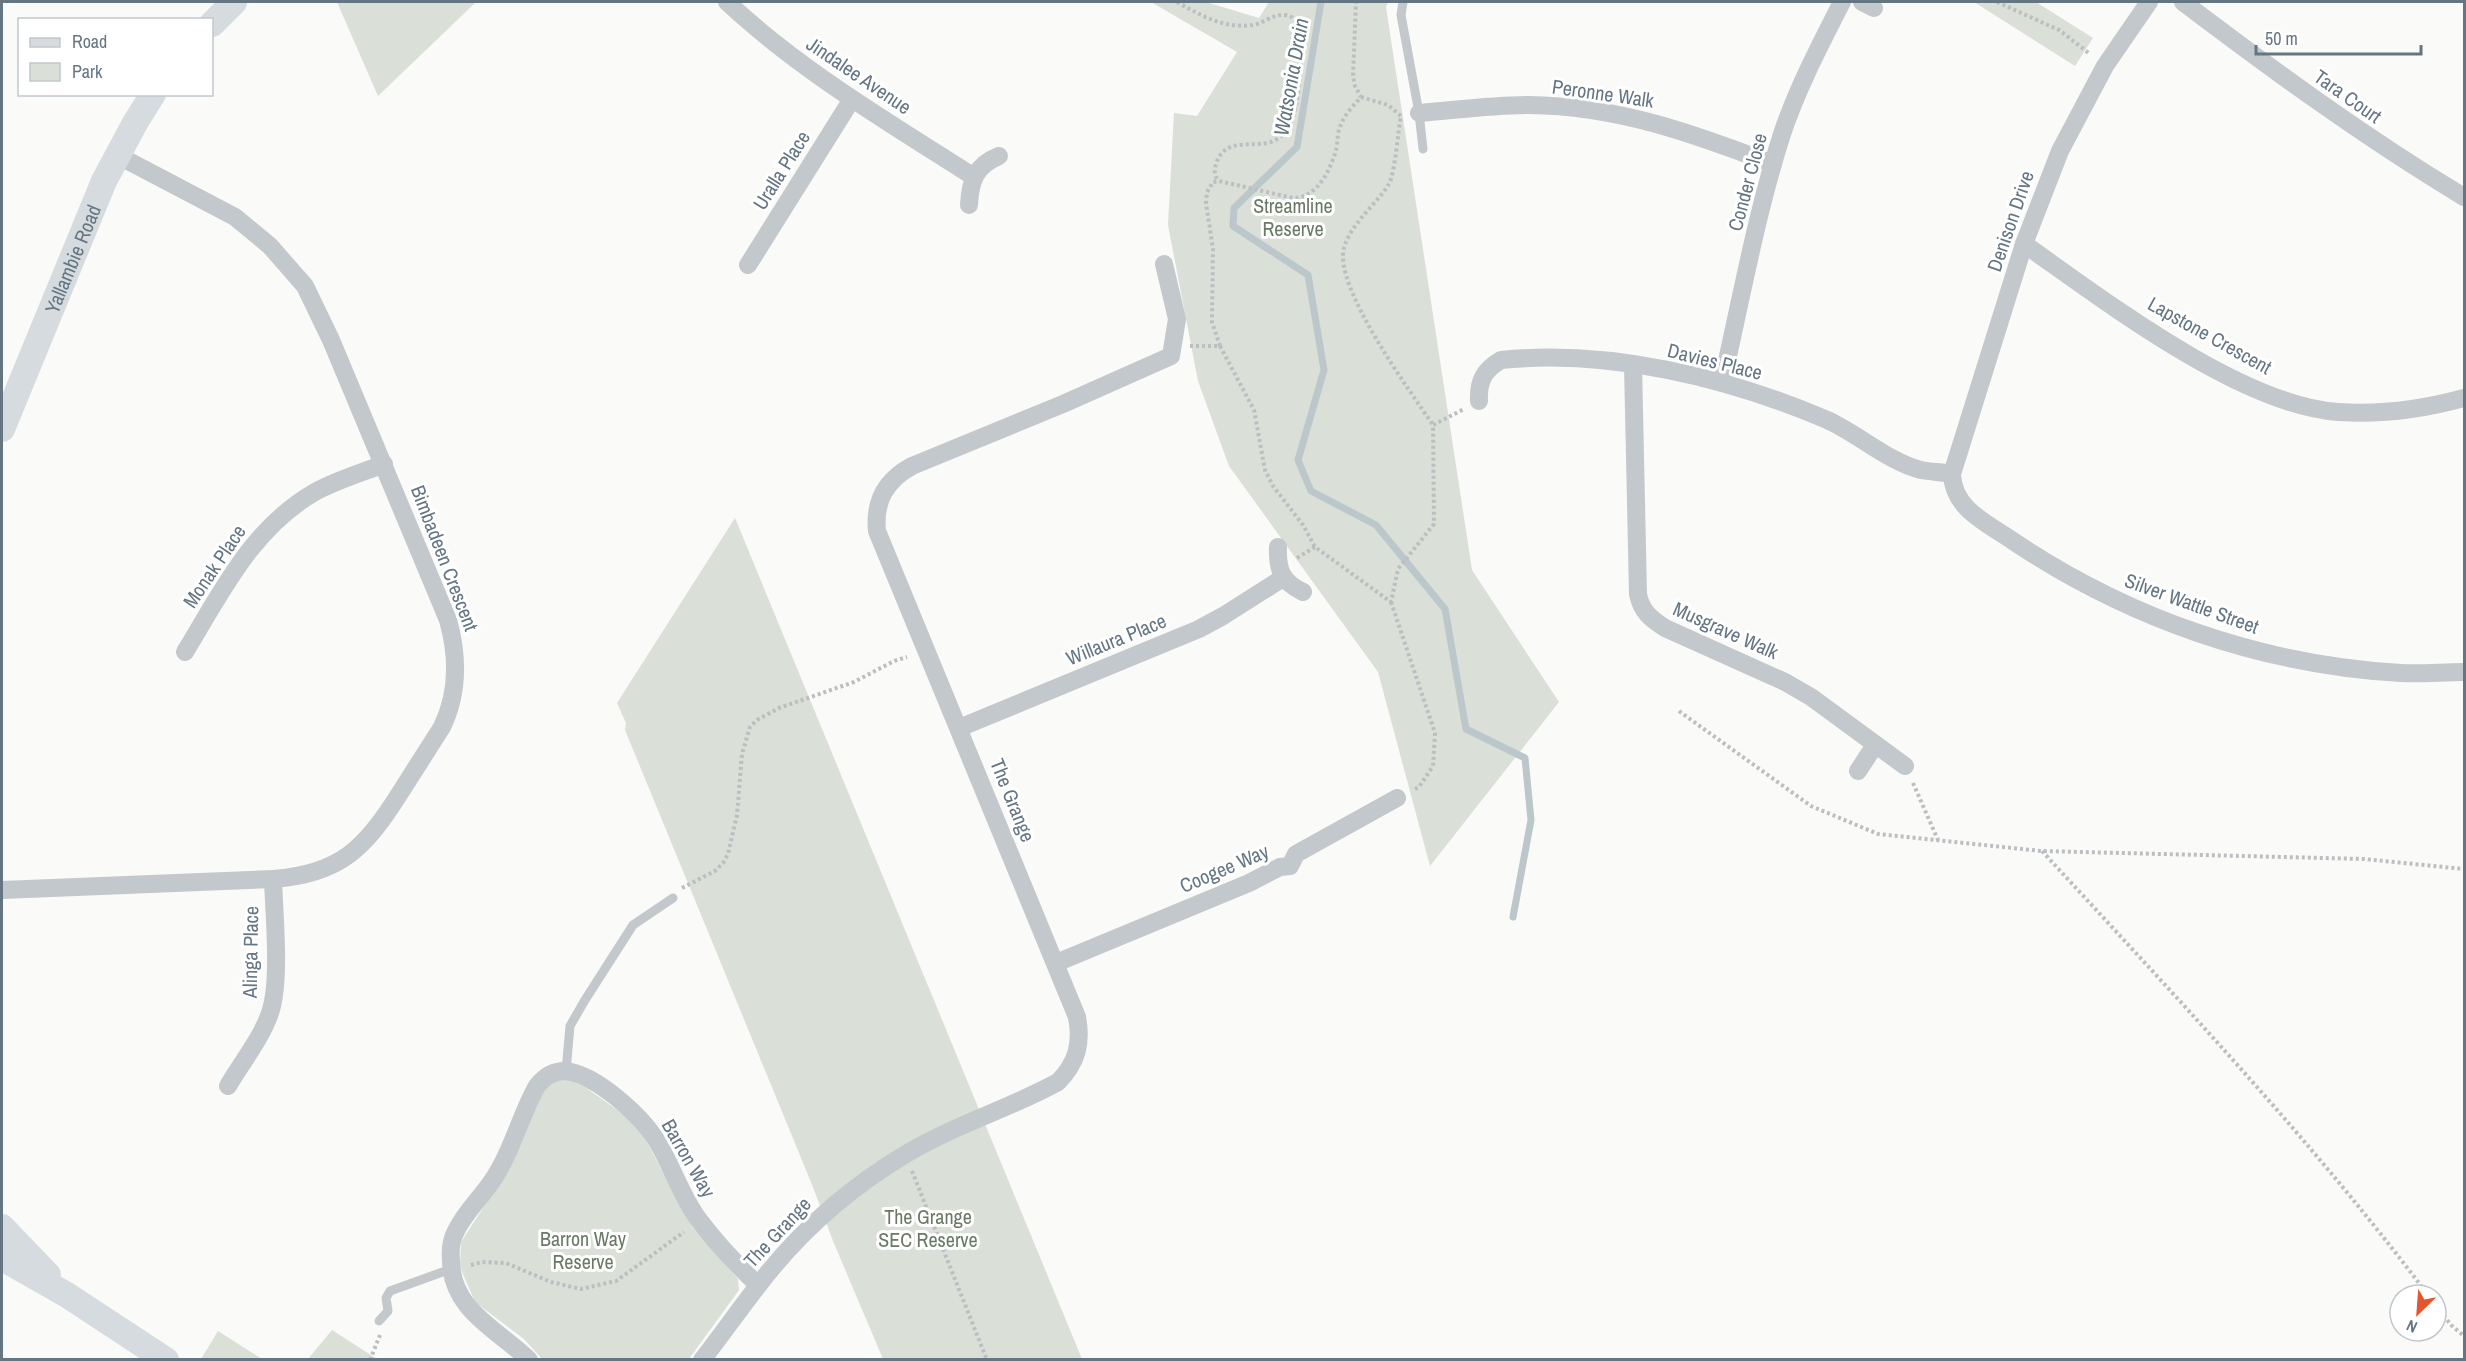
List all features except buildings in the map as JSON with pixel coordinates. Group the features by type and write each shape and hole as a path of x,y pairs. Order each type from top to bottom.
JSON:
{"street":[{"path":"213,23 234,2"},
{"name":"Jindalee Avenue","path":"727,2 782,50 852,99 974,177"},
{"name":"Conder Close","path":"1722,383 1773,164 1783,132 1800,89 1842,2"},
{"name":"Denison Drive","path":"1952,474 2025,244 2060,151 2105,66 2149,2"},
{"name":"Tara Court","path":"2183,2 2331,112 2386,150 2464,197"},
{"name":"Yallambie Road","path":"2,429 93,205 117,154 152,96"},
{"name":"Uralla Place","path":"748,265 852,99"},
{"name":"Peronne Walk","path":"1419,113 1529,105 1577,109 1631,117 1676,128 1773,164"},
{"name":"Bimbadeen Crescent","path":"2,890 273,879 298,877 322,870 345,858 365,843 381,823 447,716 455,682 455,645 448,620 316,306 304,286 289,265 251,228 235,217 117,154"},
{"path":"969,205 974,177 982,165 999,156"},
{"name":"Lapstone Crescent","path":"2025,244 2143,326 2235,379 2282,398 2308,407 2347,412 2412,408 2464,398"},
{"path":"1164,264 1176,320 1171,356"},
{"name":"The Grange","path":"702,1359 758,1285 799,1238 840,1200 905,1154 947,1131 1044,1090 1058,1082 1067,1072 1079,1046 1080,1032 1077,1017 877,531 877,508 888,484 898,474 912,466 1063,404 1171,356"},
{"name":"Davies Place","path":"1479,400 1478,390 1482,376 1491,366 1501,360 1577,358 1633,365 1677,372 1722,383 1788,403 1828,420 1920,470 1952,474"},
{"name":"Musgrave Walk","path":"1633,365 1638,594 1644,610 1651,620 1785,682 1811,697 1905,766"},
{"name":"Monak Place","path":"185,652 236,569 269,527 291,508 314,493 384,464"},
{"name":"Silver Wattle Street","path":"1952,474 1955,492 1971,512 2070,577 2158,620 2244,648 2348,669 2403,673 2464,672"},
{"path":"1278,547 1279,570 1283,578 1303,592"},
{"name":"Willaura Place","path":"959,728 1199,629 1283,578"},
{"path":"1857,771 1875,745"},
{"name":"Coogee Way","path":"1056,963 1249,883 1280,867 1290,866 1296,854 1397,798"},
{"name":"Alinga Place","path":"228,1086 263,1030 270,1012 275,978 273,879"},
{"path":"530,1359 467,1308 455,1286 451,1269 453,1236 460,1223 493,1180 537,1086 544,1078 566,1071"},
{"name":"Barron Way","path":"566,1071 600,1086 626,1105 644,1125 658,1142 682,1194 699,1220 726,1254 758,1285"},
{"path":"2,1227 67,1295"},
{"path":"2,1258 67,1295 166,1359"}],"lane":[{"path":"1403,2 1403,26 1419,113 1423,149"},
{"path":"566,1071 570,1026 585,1000 633,925 673,898"},
{"path":"379,1321 388,1311 386,1298 390,1291 451,1269"}],"path":[{"path":"1178,2 1218,23 1235,26 1256,25 1271,17 1284,15 1292,17 1298,23 1300,30 1293,119 1282,136 1274,142 1242,144 1229,147 1223,152 1216,162 1215,173 1221,182"},
{"path":"1356,2 1354,86 1361,96 1388,105 1401,116 1390,182 1352,232 1344,248 1342,267 1374,337 1433,425 1434,524 1398,569 1390,602 1436,733 1433,766 1419,787 1397,798"},
{"path":"1997,2 2059,30 2105,66"},
{"path":"1361,96 1339,127 1336,149 1314,192 1302,198 1221,182 1210,187 1206,203 1213,249 1212,322 1220,346 1254,410 1265,470 1273,486 1303,525 1315,547 1390,602"},
{"path":"1171,356 1190,346 1220,346"},
{"path":"1433,425 1479,400"},
{"path":"673,898 682,888 715,871 728,854 737,814 742,754 750,727 757,720 779,708 854,682 894,661 929,654"},
{"path":"1679,711 1811,806 1878,834 2041,851 2364,859 2464,869"},
{"path":"1905,766 1938,840"},
{"path":"2041,851 2242,1068 2419,1283"},
{"path":"905,1154 987,1359"},
{"path":"451,1269 482,1262 507,1263 551,1282 581,1289 616,1281 699,1220"},
{"path":"370,1359 379,1340 379,1321"},
{"path":"2448,1321 2464,1336"}],"green space":[{"path":"337,2 476,2 378,96"},
{"name":"Streamline Reserve","path":"1151,2 1206,2 1259,18 1269,2 1388,2 1386,7 1472,570 1559,702 1430,866 1378,672 1229,466 1198,381 1168,225 1174,113 1197,116 1237,52"},
{"path":"1974,2 2036,2 2093,38 2075,66"},
{"name":"The Grange SEC Reserve","path":"735,518 1082,1359 883,1359 833,1241 813,1187 625,730 626,723 617,703"},
{"name":"Barron Way Reserve","path":"560,1079 585,1087 627,1117 644,1137 692,1226 738,1279 739,1290 689,1359 542,1359 524,1339 475,1302 460,1267 461,1242 507,1171 540,1096 551,1083"},
{"path":"332,1330 377,1359 308,1359"},
{"path":"218,1331 262,1359 201,1359"}],"waterway":[{"name":"Watsonia Drain","path":"1321,2 1297,147 1234,208 1233,226 1308,275 1324,370 1298,460 1311,491 1376,525 1445,609 1466,729 1525,758 1531,820 1513,917"}]}
